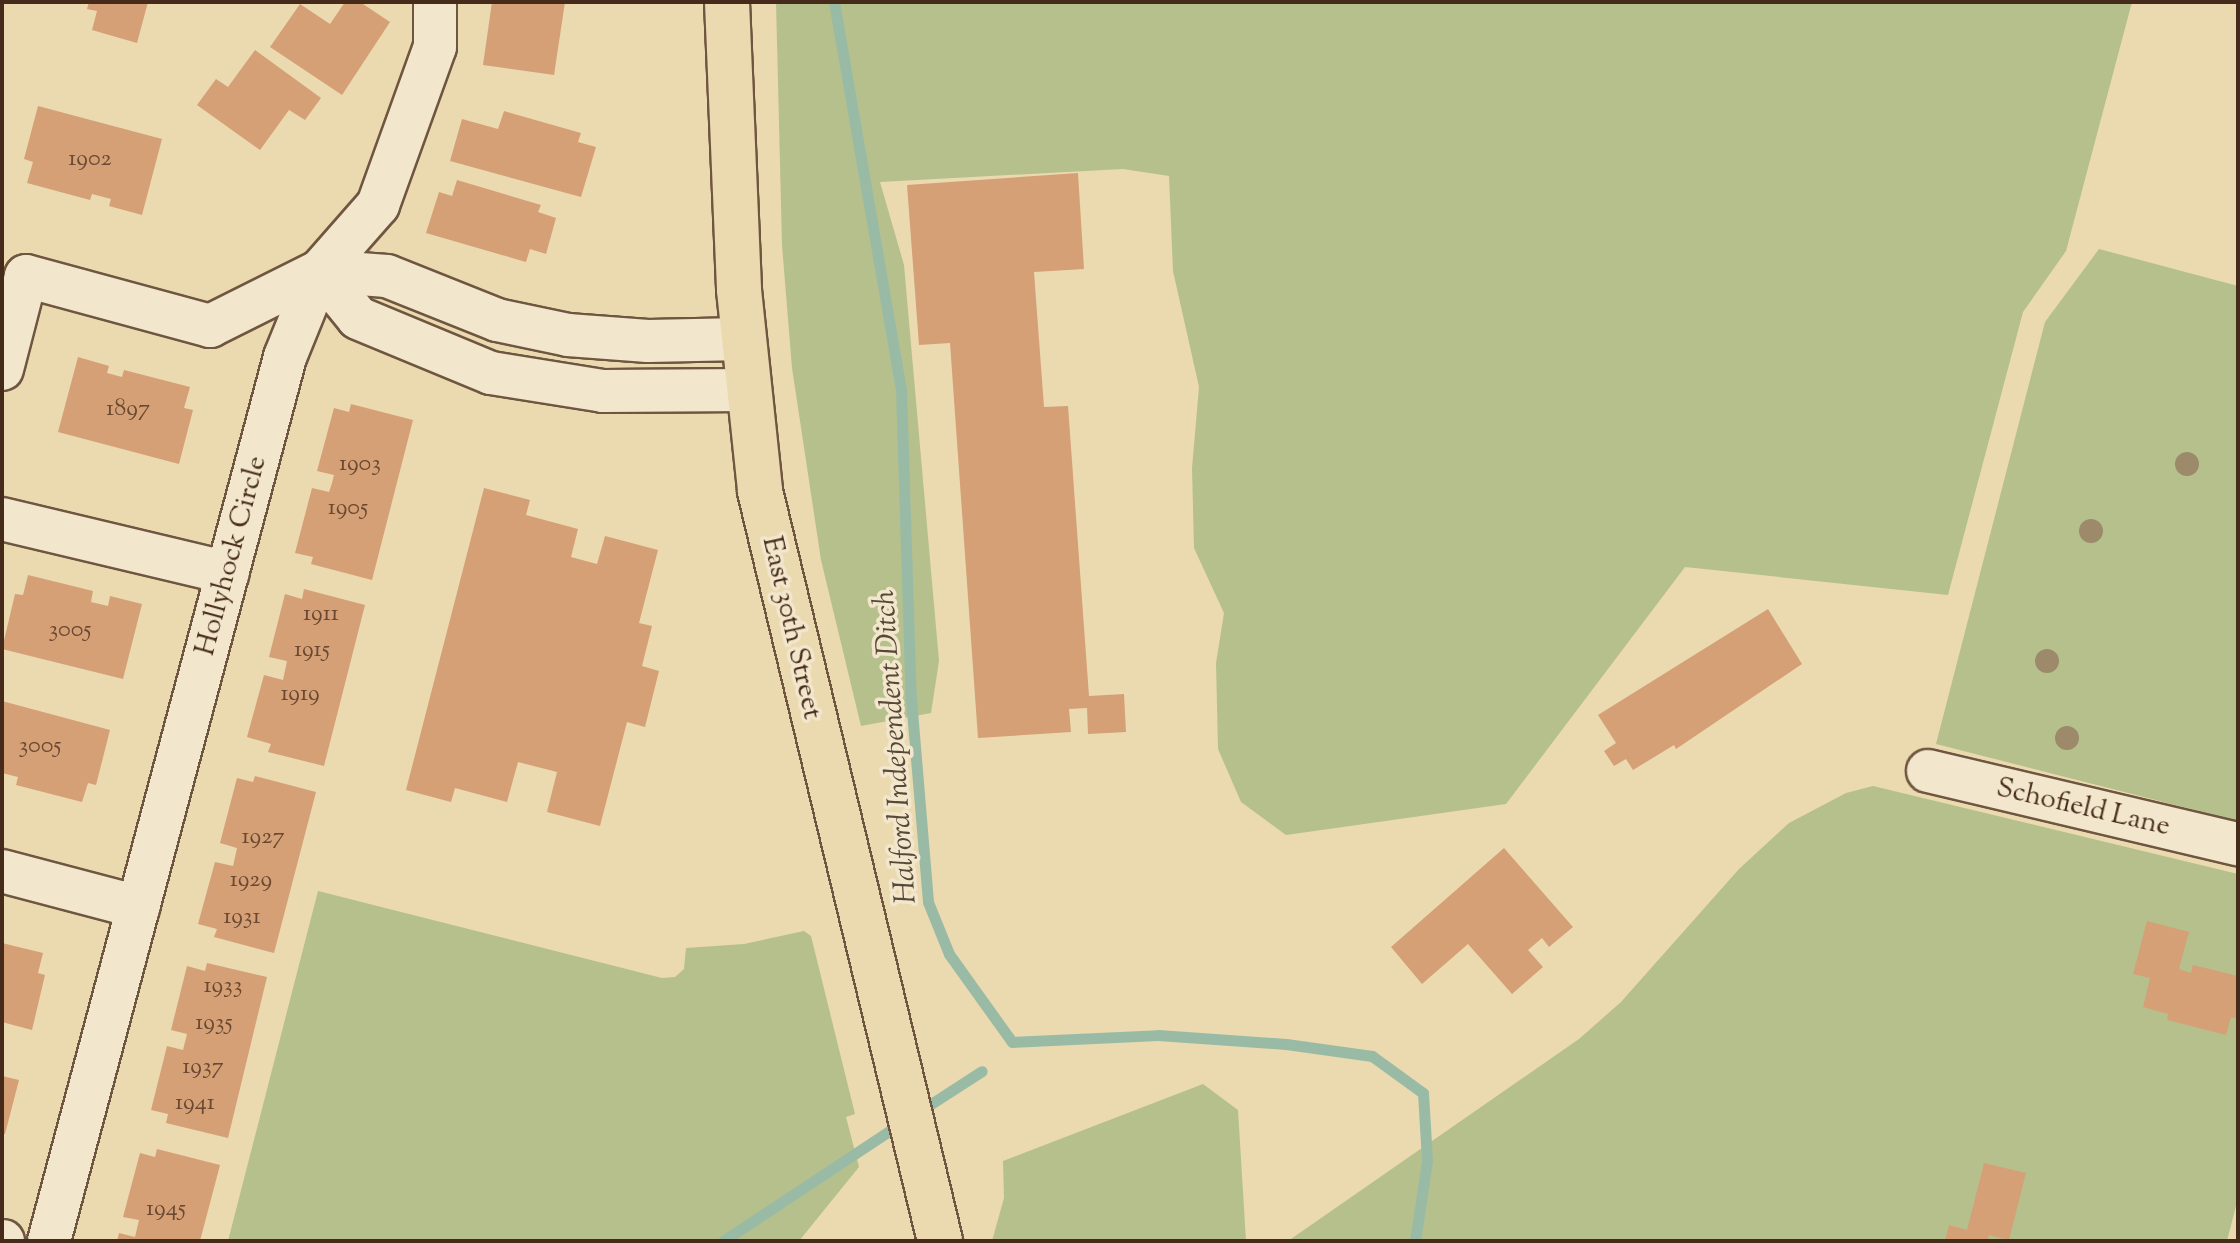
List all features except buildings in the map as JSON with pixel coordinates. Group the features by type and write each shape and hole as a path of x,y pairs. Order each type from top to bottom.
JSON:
{"main road":[{"name":"East 30th Street","path":"727,2 743,339 772,548 940,1241"}],"street":[{"path":"2,369 26,276 210,326 320,271 378,205 435,47 435,2"},
{"path":"320,271 387,276 497,320 568,335 648,341 743,339"},
{"path":"320,271 358,318 491,373 603,391 748,390"},
{"name":"Hollyhock Circle","path":"49,1241 285,357 320,271"},
{"path":"2,519 228,573"},
{"name":"Schofield Lane","path":"1928,771 2238,844"},
{"path":"2,871 138,907"}],"green space":[{"path":"776,2 2132,2 2066,251 2023,312 1948,595 1685,567 1506,804 1286,835 1241,802 1218,749 1216,663 1224,613 1194,548 1192,468 1199,387 1173,271 1169,176 1123,169 880,182 904,265 939,661 931,713 861,726 821,560 792,368 782,245"},
{"path":"2099,249 2238,286 2238,821 1936,744 2045,322"},
{"path":"1873,786 2238,874 2238,1198 2227,1241 1288,1241 1579,1039 1621,1002 1739,869 1789,823 1846,793"},
{"path":"318,891 662,978 675,977 684,969 686,948 744,944 804,931 811,936 855,1114 846,1117 859,1167 799,1241 228,1241"},
{"path":"1203,1084 1238,1110 1246,1241 992,1241 1004,1198 1003,1161"}],"waterway":[{"name":"Halford Independent Ditch","path":"834,2 901,389 911,699 928,902 949,954 1012,1042 1158,1035 1286,1044 1372,1056 1423,1093 1427,1161 1415,1241"},
{"path":"917,1113 982,1071"},
{"path":"723,1241 903,1122"}]}
